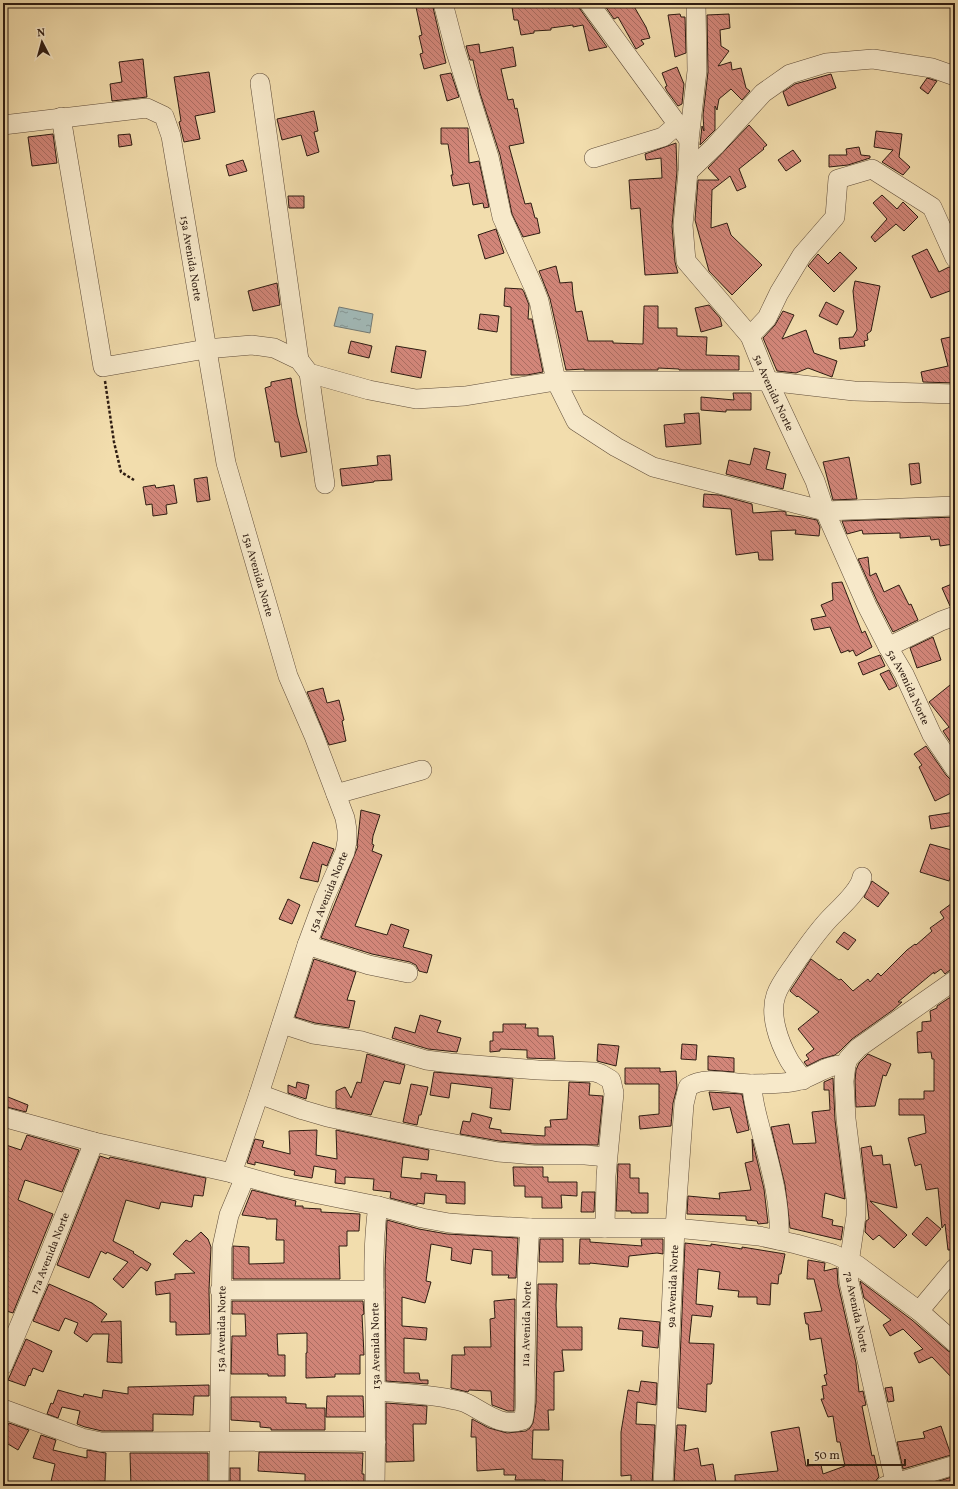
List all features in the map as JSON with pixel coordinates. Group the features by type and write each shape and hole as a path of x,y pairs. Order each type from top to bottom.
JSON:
{"street":[{"path":"443,3 455,49 489,157 502,216 539,301 556,381 576,421 653,467 825,511 955,506"},
{"path":"589,3 689,140"},
{"name":"5a Avenida Norte","path":"696,3 697,72 689,140 688,172 683,225 686,261 750,336 768,382 815,481 825,511 866,606 904,674 932,735 955,769"},
{"path":"688,172 763,93 790,74 826,63 873,60 932,68 955,76"},
{"path":"260,83 304,366 325,484"},
{"name":"15a Avenida Norte","path":"3,125 147,108 164,116 171,136 226,463 288,676 314,736 345,818 347,830 345,852 324,899 307,945 259,1094 222,1247 220,1290 219,1486"},
{"path":"61,118 103,367 206,349 252,345 274,348 304,366 369,390 416,398 465,396 556,381 768,382 854,391 955,394"},
{"path":"594,158 663,137 677,125"},
{"path":"750,336 767,318 779,293 802,255 835,217 838,179 872,170 932,207 955,258"},
{"path":"888,647 941,620 955,616"},
{"path":"336,794 422,770"},
{"path":"803,1080 790,1062 784,1050 778,1031 774,1008 776,994 792,968 819,930 850,897 861,882 862,877"},
{"path":"307,945 369,964 408,973"},
{"path":"779,1240 778,1207 771,1170 754,1102 752,1084 803,1080 833,1065 846,1065 848,1059 858,1048 954,982"},
{"path":"282,1024 313,1034 362,1041 426,1060 538,1070 586,1071 601,1074 611,1080 614,1093 604,1196 604,1228"},
{"name":"7a Avenida Norte","path":"846,1065 844,1094 856,1199 856,1216 848,1260 849,1282 892,1485"},
{"name":"9a Avenida Norte","path":"663,1486 675,1228 684,1104 688,1087 693,1084 705,1082 752,1084"},
{"path":"259,1094 327,1117 498,1152 534,1155 585,1155 607,1157"},
{"path":"3,1117 94,1142 239,1175 279,1186 378,1206 422,1218 449,1223 475,1226 530,1228 675,1228 734,1233 779,1240 813,1248 848,1260 869,1272 919,1311 955,1343"},
{"name":"17a Avenida Norte","path":"3,1364 94,1142"},
{"name":"13a Avenida Norte","path":"375,1486 376,1391 374,1290 375,1234 378,1206"},
{"name":"11a Avenida Norte","path":"376,1391 418,1394 457,1400 466,1403 499,1421 523,1420 530,1228"},
{"path":"919,1311 955,1268"},
{"path":"220,1290 374,1290"},
{"path":"4,1411 82,1438 101,1442 376,1442"},
{"path":"892,1485 955,1466"}],"path":[{"path":"103,367 114,442 121,472 134,480"}],"water":[{"path":"339,307 373,314 370,333 334,326"}],"building":[{"path":"432,3 446,63 424,69 420,54 423,53 419,36 422,35 416,7"},
{"path":"532,3 578,3 580,9 607,47 589,51 583,25 551,28 551,30 534,31 534,33 521,35 518,20 514,20 512,7 533,5"},
{"path":"603,3 632,3 646,27 650,38 641,40 644,44 636,49 618,17 614,19"},
{"path":"680,14 681,17 685,17 686,53 675,57 668,15"},
{"path":"729,14 730,28 720,30 721,46 729,51 718,66 731,62 732,70 741,68 746,88 750,91 742,100 731,89 719,99 717,110 715,106 715,130 700,145 702,126 704,131 703,115 708,72 707,15"},
{"path":"479,44 480,53 513,47 516,66 501,69 508,100 513,99 515,109 517,108 524,143 509,146 525,204 531,203 535,218 537,218 540,233 523,237 512,214 500,155 480,93 473,60 470,60 466,46"},
{"path":"143,59 147,97 112,101 110,84 122,82 119,62"},
{"path":"677,67 684,84 682,104 678,106 665,87 667,86 662,73"},
{"path":"209,72 215,112 195,116 200,139 184,142 179,122 181,121 174,77"},
{"path":"451,73 459,97 447,101 440,75"},
{"path":"831,74 836,88 788,106 783,92 795,84"},
{"path":"927,78 937,81 928,94 920,88"},
{"path":"314,111 318,131 314,132 319,152 307,156 301,135 282,140 277,119"},
{"path":"749,125 767,145 739,169 746,187 737,191 730,176 712,190 711,228 727,223 731,235 762,265 732,295 709,271 695,220 698,180 719,180 708,168"},
{"path":"441,128 468,128 469,163 479,161 489,207 484,208 483,203 473,205 469,183 453,186 451,175 453,175 448,144 441,144"},
{"path":"876,131 902,134 899,157 910,167 903,175 882,162 893,150 874,147"},
{"path":"53,134 57,163 32,166 28,137"},
{"path":"130,134 132,145 119,147 118,135"},
{"path":"676,143 677,171 672,226 675,262 678,273 645,275 640,208 631,209 629,180 662,178 661,158 646,160 645,154"},
{"path":"859,147 861,155 870,156 870,158 848,165 829,167 829,155 847,155 846,149"},
{"path":"793,150 801,161 786,171 778,160"},
{"path":"243,160 247,171 229,176 226,165"},
{"path":"882,195 897,209 903,202 918,217 904,231 896,224 875,242 871,237 887,219 873,203"},
{"path":"288,196 304,196 304,208 289,208"},
{"path":"496,229 504,253 485,259 478,235"},
{"path":"927,249 939,272 949,267 955,269 955,289 931,298 912,256"},
{"path":"840,252 857,268 834,292 808,266 818,254 828,264"},
{"path":"556,266 560,283 572,282 576,312 582,311 588,341 613,341 613,343 643,344 644,306 658,306 658,328 677,328 677,336 707,337 706,355 739,356 739,370 679,370 658,368 658,370 566,370 550,299 539,271"},
{"path":"855,281 880,286 871,331 867,334 868,340 864,341 865,346 840,349 839,338 853,337 857,330 853,291"},
{"path":"277,283 280,305 253,311 248,291"},
{"path":"505,288 522,289 524,292 529,305 528,319 532,319 543,372 527,375 511,375 511,307 504,306"},
{"path":"826,302 844,311 837,325 819,316"},
{"path":"709,305 720,318 722,326 701,332 695,308"},
{"path":"783,311 794,315 782,339 806,330 814,353 837,361 832,377 808,368 796,373 777,371 763,338 775,325"},
{"path":"480,314 499,316 497,332 478,329"},
{"path":"955,336 955,383 923,382 921,372 948,366 941,339"},
{"path":"351,341 372,346 369,358 348,353"},
{"path":"396,346 426,351 421,378 391,372"},
{"path":"291,378 297,414 307,452 281,457 279,442 275,442 265,388 271,386 271,382"},
{"path":"733,393 751,393 751,410 726,410 726,412 701,410 701,397 734,400"},
{"path":"699,413 701,444 666,447 664,425 685,423 684,414"},
{"path":"754,448 770,452 766,469 786,474 783,489 726,474 729,460 750,465"},
{"path":"390,455 392,480 342,486 340,469 378,465 377,456"},
{"path":"849,457 857,499 833,500 823,462"},
{"path":"919,463 921,483 911,485 909,464"},
{"path":"207,477 210,500 197,502 194,479"},
{"path":"155,485 156,488 174,485 177,503 166,505 167,514 153,516 152,504 146,505 143,487"},
{"path":"704,494 719,495 752,504 753,513 782,511 786,512 786,515 817,520 820,527 819,536 795,534 796,530 771,531 773,560 759,560 758,552 736,555 731,509 703,507"},
{"path":"955,517 955,531 953,531 954,544 940,546 939,539 931,540 930,536 900,538 900,533 863,534 862,530 847,534 842,521"},
{"path":"868,557 870,576 876,573 884,592 899,585 909,605 911,604 918,620 893,632 858,559"},
{"path":"842,582 862,633 865,631 872,647 856,656 853,650 841,653 830,627 814,630 811,619 826,616 821,605 833,600 832,583"},
{"path":"952,584 955,591 955,605 950,606 942,588"},
{"path":"933,637 941,660 917,668 910,648"},
{"path":"880,655 885,666 863,675 858,663"},
{"path":"889,670 897,686 889,690 880,674"},
{"path":"955,681 955,749 943,731 949,727 929,702"},
{"path":"323,688 327,703 339,700 344,720 342,721 346,741 329,745 307,692"},
{"path":"926,746 946,775 950,779 955,780 955,791 935,801 919,767 922,765 914,754"},
{"path":"361,810 380,815 373,836 372,844 374,845 372,851 382,855 355,926 387,935 391,924 409,930 403,947 432,955 427,973 419,971 416,965 410,962 372,954 321,938 358,846"},
{"path":"955,812 955,825 931,829 929,816"},
{"path":"313,842 334,849 327,866 322,864 318,882 300,878"},
{"path":"930,844 955,851 955,862 949,881 920,872"},
{"path":"872,881 889,893 878,907 864,897"},
{"path":"288,899 300,905 292,924 279,919"},
{"path":"955,901 955,966 945,974 941,969 934,974 934,972 898,1002 902,1002 893,1010 852,1039 835,1055 821,1059 807,1066 804,1062 809,1059 806,1055 814,1049 798,1029 819,1012 790,991 811,959 839,980 841,979 853,991 868,979 870,982 878,973 881,976 907,950 915,944 916,945 932,931 930,928 944,918 940,912"},
{"path":"844,932 856,940 848,950 836,942"},
{"path":"314,959 356,972 347,1000 355,1001 349,1028 315,1023 295,1017"},
{"path":"954,997 955,1250 948,1250 945,1224 942,1228 938,1188 926,1190 921,1164 915,1166 908,1138 926,1133 924,1115 899,1115 899,1099 924,1099 924,1091 934,1091 934,1059 932,1059 931,1052 918,1053 917,1032 922,1031 922,1022 931,1021 930,1011 937,1008 937,1006 949,998"},
{"path":"420,1015 441,1021 437,1032 461,1038 457,1052 428,1049 392,1038 395,1027 415,1033"},
{"path":"503,1024 526,1024 525,1028 538,1028 538,1036 553,1036 555,1059 527,1058 527,1050 500,1049 500,1051 490,1052 490,1041 493,1041 493,1032 503,1032"},
{"path":"598,1044 619,1046 616,1066 597,1061"},
{"path":"682,1044 697,1045 696,1060 681,1059"},
{"path":"367,1054 405,1065 400,1084 384,1081 371,1115 336,1108 336,1091 345,1087 351,1098 357,1082 361,1083"},
{"path":"868,1054 891,1064 886,1076 883,1075 875,1106 856,1107 856,1070 859,1063"},
{"path":"708,1056 734,1058 734,1072 708,1070"},
{"path":"625,1068 660,1068 660,1072 676,1071 677,1088 673,1103 671,1126 640,1129 639,1116 659,1114 659,1084 625,1084"},
{"path":"434,1072 513,1079 510,1110 490,1108 492,1088 451,1083 449,1098 430,1095"},
{"path":"833,1078 835,1120 845,1199 825,1193 822,1217 833,1220 832,1225 843,1227 841,1240 790,1228 785,1185 771,1127 789,1124 793,1144 816,1143 812,1112 830,1110 829,1090 824,1090 824,1082"},
{"path":"297,1082 309,1085 306,1099 288,1093 288,1085 296,1088"},
{"path":"569,1082 590,1083 589,1095 603,1096 598,1145 534,1144 499,1141 460,1134 463,1121 470,1122 472,1113 492,1118 489,1128 501,1130 501,1133 545,1136 545,1127 551,1127 550,1120 567,1119"},
{"path":"411,1084 428,1087 417,1125 403,1122"},
{"path":"709,1092 742,1094 749,1130 737,1133 730,1107 713,1110"},
{"path":"3,1095 28,1105 26,1112 3,1106"},
{"path":"317,1130 316,1155 337,1159 336,1130 429,1150 428,1160 403,1157 401,1177 421,1179 421,1173 437,1175 436,1181 465,1182 465,1204 446,1203 446,1195 425,1193 424,1204 417,1203 417,1205 390,1198 391,1192 373,1190 374,1179 345,1177 345,1184 335,1183 336,1170 314,1166 312,1178 294,1175 295,1171 255,1162 255,1165 247,1163 255,1139 264,1141 262,1147 290,1154 289,1131"},
{"path":"27,1135 79,1150 62,1192 25,1180 18,1200 53,1214 13,1313 3,1310 3,1144 21,1150"},
{"path":"752,1139 764,1189 768,1223 758,1224 757,1221 746,1220 746,1216 687,1214 688,1196 720,1199 719,1193 751,1190 745,1163 753,1161"},
{"path":"871,1146 873,1156 882,1155 883,1165 890,1164 897,1208 870,1201 907,1235 894,1248 879,1235 873,1240 865,1232 866,1221 869,1219 861,1148"},
{"path":"100,1156 206,1178 203,1196 194,1195 192,1207 161,1202 159,1209 126,1200 113,1241 134,1252 133,1253 151,1264 147,1271 141,1267 123,1288 113,1279 128,1262 107,1252 106,1254 101,1251 89,1278 57,1265"},
{"path":"618,1164 630,1164 630,1178 639,1178 639,1193 648,1193 648,1213 616,1211"},
{"path":"513,1167 543,1167 543,1177 548,1177 548,1182 577,1182 577,1196 561,1195 562,1208 542,1208 542,1197 525,1197 525,1186 514,1186"},
{"path":"252,1190 296,1201 295,1206 321,1209 321,1212 360,1214 359,1231 347,1231 347,1246 339,1246 340,1279 233,1279 233,1246 249,1247 249,1264 284,1263 284,1240 276,1240 277,1219 266,1219 242,1215"},
{"path":"582,1192 595,1192 594,1212 581,1212"},
{"path":"927,1217 941,1229 926,1246 912,1234"},
{"path":"387,1220 419,1229 447,1234 518,1238 516,1278 508,1278 509,1275 492,1275 492,1251 473,1249 471,1264 451,1260 452,1248 431,1244 426,1281 431,1282 425,1303 402,1297 402,1326 427,1328 426,1340 404,1338 404,1373 419,1373 420,1380 428,1380 428,1384 386,1381 385,1269"},
{"path":"201,1232 208,1239 211,1247 209,1290 210,1334 176,1335 176,1322 170,1322 170,1293 156,1295 155,1282 175,1279 175,1274 195,1273 173,1254 186,1240 190,1242"},
{"path":"540,1239 563,1239 563,1262 539,1262"},
{"path":"580,1239 590,1239 590,1242 642,1246 641,1239 663,1239 663,1254 657,1253 629,1256 628,1267 590,1263 579,1264"},
{"path":"685,1243 711,1246 711,1244 742,1249 742,1247 785,1254 781,1274 779,1274 778,1284 771,1283 770,1305 757,1304 757,1297 738,1297 739,1291 718,1289 720,1272 698,1269 696,1304 713,1306 711,1317 692,1315 689,1343 714,1344 712,1382 711,1384 707,1384 706,1412 678,1408"},
{"path":"808,1260 825,1263 824,1271 837,1268 838,1284 856,1363 859,1392 863,1391 866,1405 862,1406 872,1456 874,1455 879,1477 874,1484 867,1486 735,1486 735,1475 778,1471 771,1432 799,1427 806,1466 821,1465 823,1474 845,1466 840,1442 837,1442 833,1416 828,1417 821,1399 824,1399 822,1386 827,1385 824,1375 827,1374 821,1338 810,1340 808,1324 806,1324 804,1313 822,1311 814,1279 807,1279"},
{"path":"860,1281 912,1320 948,1351 955,1354 955,1381 932,1357 919,1363 914,1353 923,1349 903,1329 890,1336 883,1325 891,1320 864,1298"},
{"path":"49,1284 92,1303 107,1314 101,1322 121,1321 122,1363 107,1362 109,1334 93,1334 87,1342 74,1333 78,1323 65,1318 59,1331 33,1321"},
{"path":"538,1284 557,1284 557,1327 582,1327 582,1350 562,1350 564,1371 554,1372 554,1410 548,1410 549,1430 533,1430 532,1459 563,1460 562,1486 545,1486 545,1480 515,1480 516,1475 504,1475 504,1469 477,1471 476,1437 471,1437 472,1419 489,1428 507,1433 526,1431 533,1423 536,1403"},
{"path":"515,1299 514,1411 508,1411 492,1405 491,1391 469,1390 468,1392 451,1388 452,1355 465,1355 464,1347 491,1347 490,1319 495,1318 494,1301"},
{"path":"232,1301 363,1301 364,1314 362,1315 364,1355 360,1355 360,1374 335,1374 335,1377 306,1378 307,1333 277,1334 278,1355 285,1355 285,1376 268,1376 268,1374 231,1374 232,1336 246,1336 245,1314 232,1314"},
{"path":"620,1318 660,1322 658,1348 642,1346 643,1331 618,1329"},
{"path":"26,1339 52,1351 43,1372 33,1368 25,1386 8,1380"},
{"path":"641,1381 657,1383 656,1405 637,1402 636,1424 655,1425 652,1486 631,1486 631,1475 621,1476 621,1432 628,1390 639,1392"},
{"path":"209,1385 209,1396 194,1396 193,1415 153,1414 153,1431 102,1431 85,1427 77,1424 80,1411 62,1407 58,1418 47,1414 51,1403 53,1404 58,1390 83,1397 84,1394 102,1398 103,1390 128,1394 128,1387"},
{"path":"892,1387 894,1401 888,1402 885,1388"},
{"path":"327,1396 363,1396 364,1417 326,1417"},
{"path":"231,1397 286,1397 286,1403 306,1404 306,1408 325,1408 325,1430 271,1430 271,1428 260,1427 260,1422 231,1420"},
{"path":"386,1403 427,1406 426,1424 413,1424 414,1461 386,1462"},
{"path":"9,1423 29,1430 18,1450 3,1441 3,1434"},
{"path":"677,1425 686,1425 684,1451 698,1448 701,1466 713,1464 716,1482 686,1486 685,1484 674,1485"},
{"path":"941,1426 951,1455 903,1469 897,1442 925,1438 923,1432"},
{"path":"41,1435 56,1440 53,1450 87,1458 87,1450 106,1453 105,1481 84,1482 84,1484 64,1484 65,1486 50,1486 55,1464 33,1458"},
{"path":"259,1452 363,1453 362,1474 364,1474 364,1486 305,1486 305,1474 258,1471"},
{"path":"130,1453 208,1453 208,1484 131,1486"},
{"path":"230,1468 240,1468 240,1485 230,1485"},
{"path":"955,1476 955,1486 923,1486"}]}
